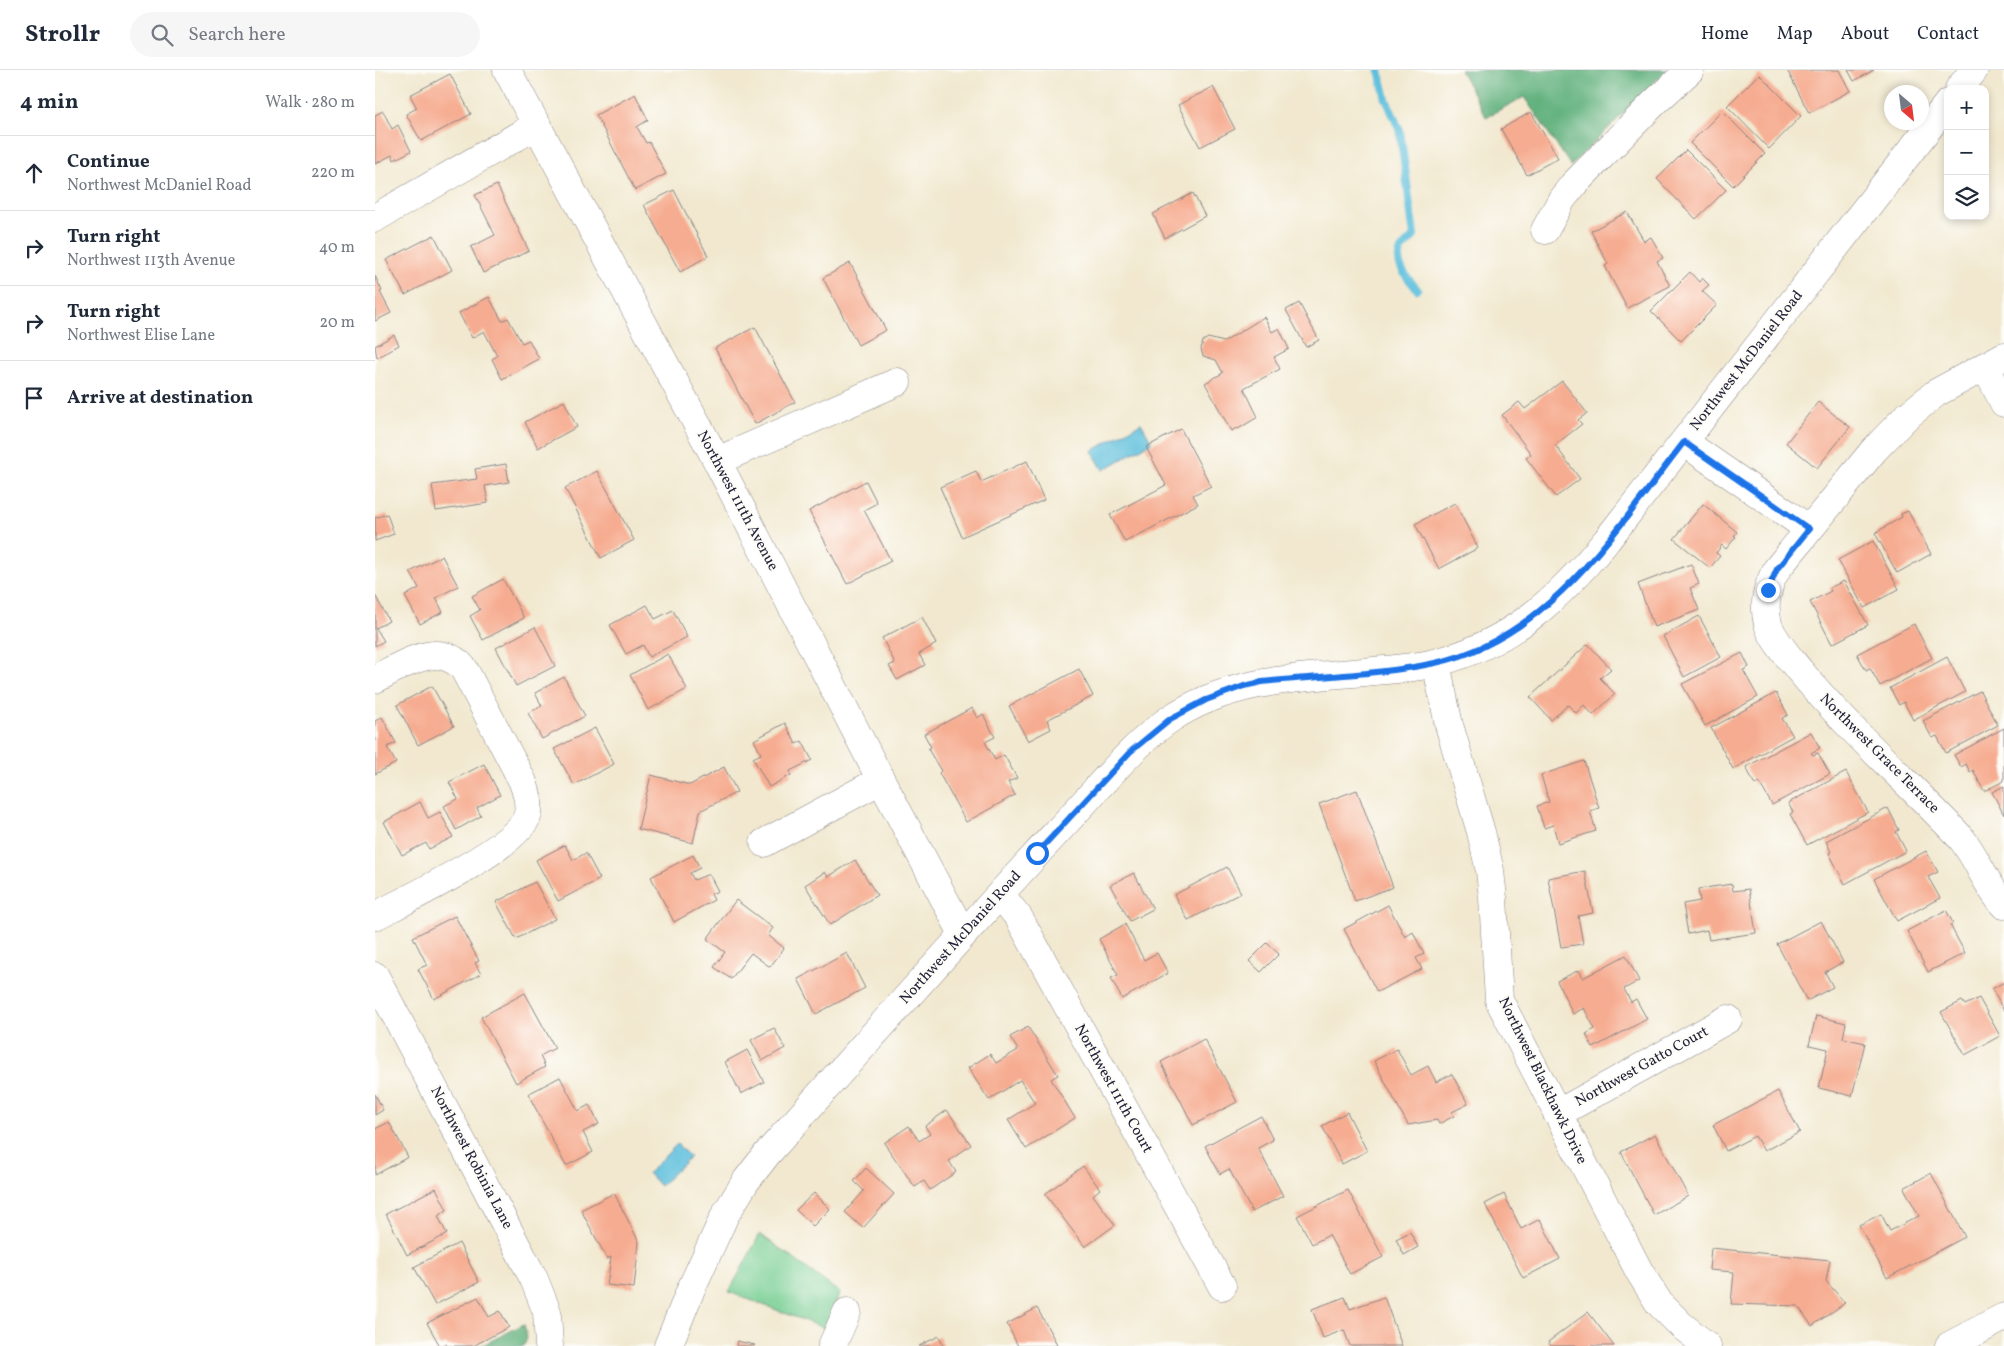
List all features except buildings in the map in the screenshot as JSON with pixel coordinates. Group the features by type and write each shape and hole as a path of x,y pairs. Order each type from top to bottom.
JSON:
{"street":[{"name":"Northwest 111th Avenue","path":"507,70 717,462 881,780 963,934"},
{"path":"1545,230 1562,199 1574,184 1654,103 1690,70"},
{"path":"1962,85 1974,70"},
{"name":"Northwest McDaniel Road","path":"669,1346 691,1289 725,1215 767,1154 963,934 1130,752 1164,724 1188,709 1226,692 1262,682 1399,669 1436,663 1464,654 1512,631 1559,594 1602,547 1944,108"},
{"path":"375,218 537,125"},
{"path":"1684,442 1809,529 1874,450 1906,417 1936,393 1995,361 2004,403"},
{"path":"717,462 897,382"},
{"name":"Northwest Grace Terrace","path":"1809,529 1777,569 1770,582 1766,599 1768,624 1793,662 1817,692 1961,838 1973,854 1990,886 2004,905"},
{"path":"375,679 417,658 434,654 457,661 464,670 522,780 528,803 527,815 518,829 481,860 375,916"},
{"name":"Northwest Blackhawk Drive","path":"1436,663 1449,724 1481,832 1489,871 1493,898 1499,1000 1639,1271 1659,1303 1681,1325 1707,1346"},
{"path":"764,843 881,780"},
{"name":"Northwest 111th Court","path":"1000,894 1019,918 1222,1286"},
{"name":"Northwest Robinia Lane","path":"375,976 534,1279 547,1312 549,1346"},
{"name":"Northwest Gatto Court","path":"1557,1114 1728,1019"},
{"path":"832,1346 847,1312"},
{"path":"1949,1346 2004,1317"}],"green space":[{"path":"1460,70 1667,70 1571,166 1524,97 1486,117"},
{"path":"760,1234 840,1293 824,1328 729,1292"},
{"path":"524,1324 527,1338 524,1346 481,1346"}],"water":[{"path":"1141,423 1152,442 1103,470 1092,451"},
{"path":"677,1144 690,1157 660,1186 648,1173"}],"waterway":[{"path":"1379,70 1386,99 1400,131 1414,236 1401,250 1399,255 1400,266 1417,289"}],"route":[{"path":"1037,853 1130,752 1170,719 1206,700 1244,686 1262,682 1399,669 1436,663 1486,645 1512,631 1559,594 1581,571 1684,442 1809,529 1772,576 1768,590"}]}
